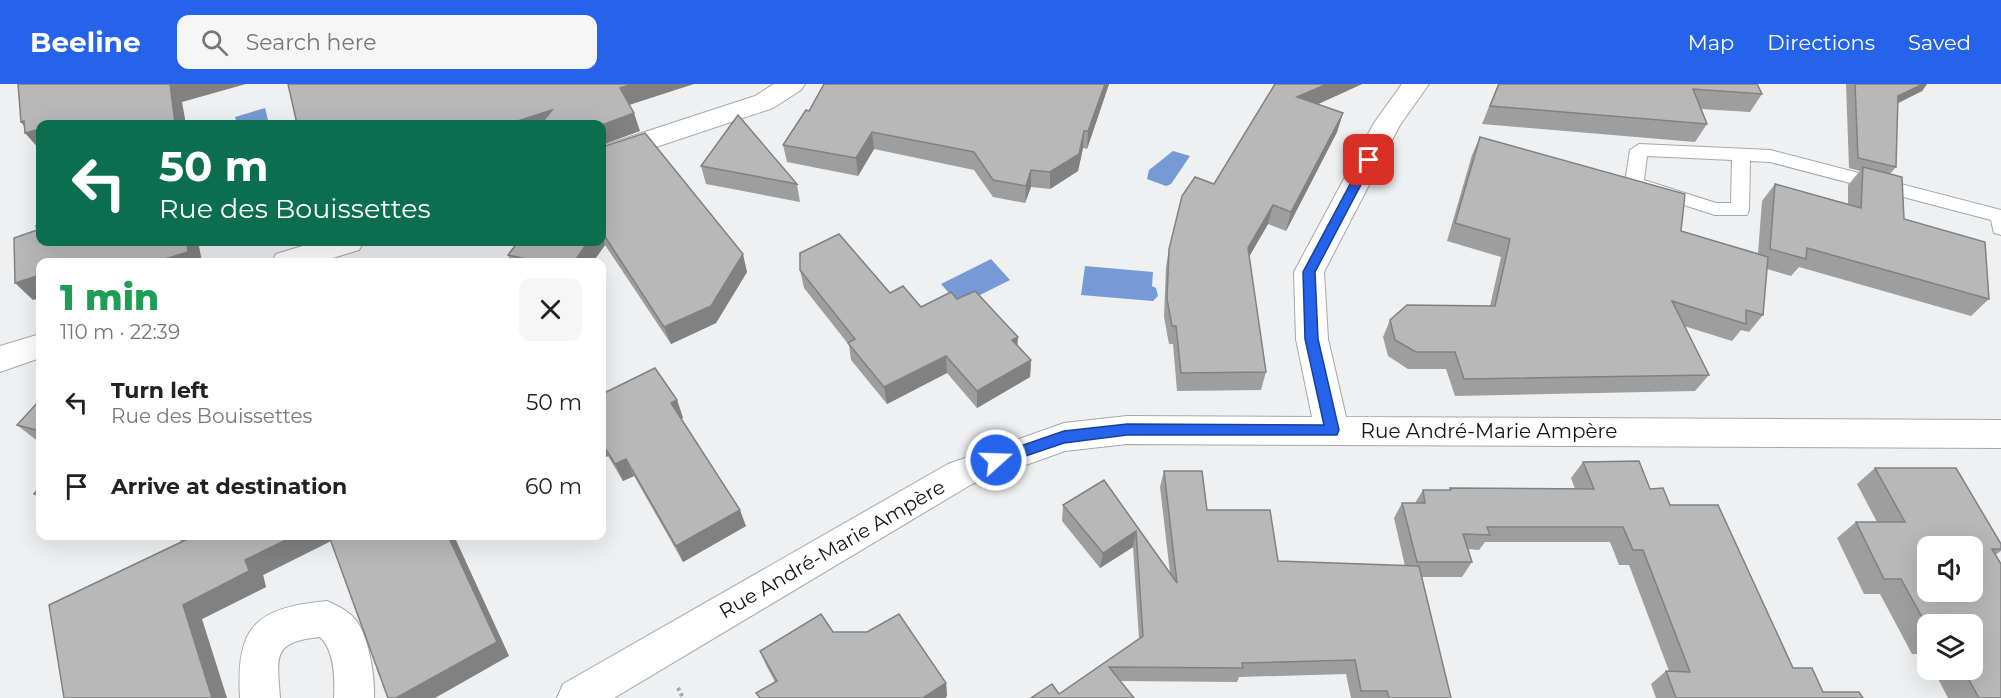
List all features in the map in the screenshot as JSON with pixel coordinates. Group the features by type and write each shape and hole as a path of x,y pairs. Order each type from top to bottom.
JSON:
{"street":[{"path":"606,155 764,102 792,84"},
{"path":"1332,430 1312,339 1309,272 1388,123 1416,84"},
{"path":"299,258 337,246"},
{"path":"0,359 36,347"},
{"name":"Rue André-Marie Ampère","path":"577,698 960,474 1064,437 1127,430 2001,434"},
{"path":"260,698 257,662 269,634 293,621 327,619 343,633 354,678 354,698"}],"lane":[{"path":"1742,155 1740,210 1715,209 1634,183 1639,150 1770,156 2001,220"}],"water":[{"path":"265,108 268,120 236,120 235,117"},
{"path":"1173,151 1190,156 1171,184 1166,186 1147,179 1149,170"},
{"path":"991,259 1010,280 960,305 941,284"},
{"path":"1085,266 1153,272 1152,286 1156,288 1158,296 1153,301 1081,295"}],"building":[{"path":"18,84 170,84 174,120 36,120 36,130 25,133 24,121 21,122"},
{"path":"288,84 633,84 620,88 634,113 606,124 606,120 544,120 552,110 521,120 296,120"},
{"path":"824,84 1105,84 1088,131 1084,131 1079,154 1050,172 1031,170 1026,186 993,180 974,152 872,132 856,158 783,145 806,110 809,111"},
{"path":"1275,84 1327,84 1297,97 1343,113 1291,212 1273,205 1248,248 1266,372 1181,373 1176,326 1172,326 1167,299 1169,249 1182,196 1195,177 1214,184"},
{"path":"1499,84 1757,84 1762,94 1693,89 1707,124 1490,106"},
{"path":"1855,84 1923,84 1898,96 1896,167 1858,158"},
{"path":"738,115 797,184 701,166"},
{"path":"645,133 743,254 711,306 664,327 606,238 606,146"},
{"path":"1480,137 1685,194 1681,231 1768,257 1763,315 1746,310 1746,324 1672,301 1709,375 1464,379 1455,352 1416,352 1395,340 1390,320 1407,305 1495,306 1510,239 1455,223"},
{"path":"1863,167 1902,177 1904,219 1985,242 1989,299 1807,248 1806,259 1770,249 1775,184 1861,208"},
{"path":"36,230 36,246 187,246 188,252 168,258 36,258 36,276 15,283 14,238"},
{"path":"839,234 890,293 903,286 921,307 951,292 957,299 975,291 1018,337 1012,340 1031,360 977,391 946,356 884,387 848,343 855,339 800,270 800,253"},
{"path":"515,246 585,246 577,258 522,258 508,255"},
{"path":"655,368 677,400 671,403 740,510 676,546 626,459 615,464 606,449 606,392"},
{"path":"36,404 36,430 17,425"},
{"path":"1639,461 1650,489 1663,488 1670,505 1718,505 1793,668 1812,668 1823,692 1859,692 1863,698 1676,698 1666,671 1690,672 1643,550 1633,550 1623,527 1487,527 1490,535 1463,534 1472,562 1417,562 1402,503 1425,503 1423,490 1451,490 1450,488 1594,489 1583,462"},
{"path":"1875,468 1956,468 2001,544 2001,549 1992,549 2001,564 2001,698 1979,698 1969,680 1983,680 1983,614 1920,614 1901,579 1884,579 1856,522 1905,522"},
{"path":"1164,471 1202,471 1207,510 1270,510 1278,561 1419,566 1451,698 1389,698 1387,691 1361,691 1355,660 1242,663 1243,668 1109,667 1134,698 1031,698 1052,684 1059,694 1143,636 1136,531 1103,553 1063,505 1104,480 1177,583"},
{"path":"186,540 286,540 245,560 249,571 183,605 212,698 64,698 49,605"},
{"path":"330,540 450,540 497,642 396,698 388,698"},
{"path":"821,614 833,632 867,632 899,614 946,683 923,698 760,698 756,693 777,681 760,651"}],"route":[{"path":"996,460 1064,437 1127,430 1332,430 1312,339 1308,306 1309,272 1369,160"}]}
